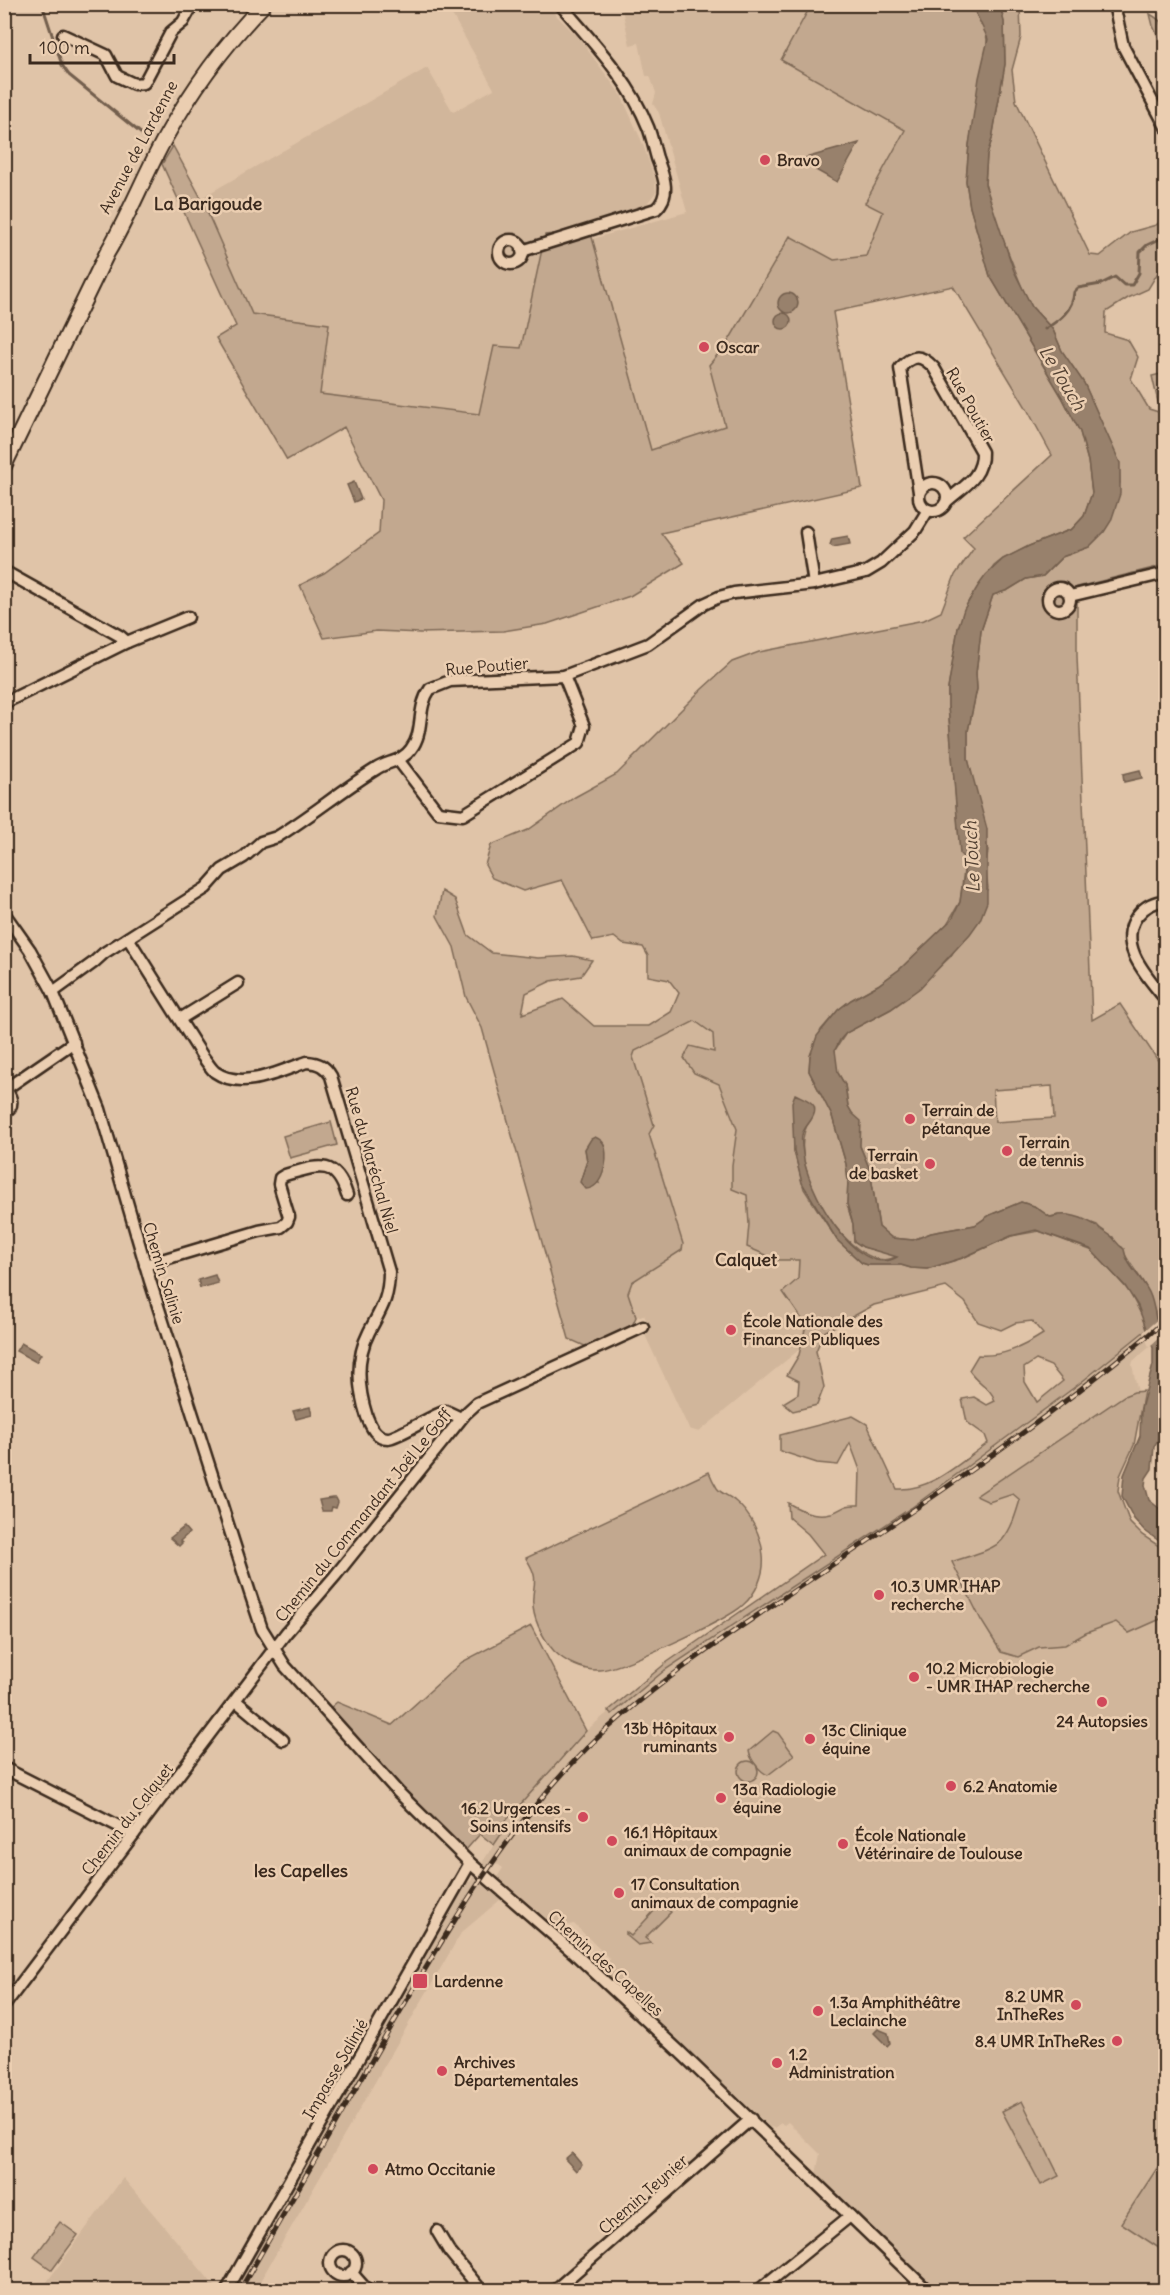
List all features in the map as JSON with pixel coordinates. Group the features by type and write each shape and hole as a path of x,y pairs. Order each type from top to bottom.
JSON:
{"main road":[{"name":"Avenue de Lardenne","path":"4,466 107,253 115,225 136,181 173,113 207,60 259,5"}],"street":[{"path":"63,35 106,55 117,76 134,84 144,83 171,32 183,22 193,4"},
{"path":"522,251 656,209 662,203 665,195 664,178 648,128 631,93 593,39 560,4"},
{"path":"1114,4 1124,46 1166,127"},
{"name":"Rue Poutier","path":"918,357 925,359 934,368 982,452 980,471 947,501 942,508 935,511 922,506 919,499 900,368 907,360 918,357"},
{"path":"919,492 923,486 937,483 944,487 947,501"},
{"name":"Rue Poutier","path":"399,761 411,750 418,736 421,707 430,689 450,681 564,676 648,644 704,604 719,597 734,593 814,584 866,572 881,563 915,531 928,510"},
{"path":"806,532 814,584"},
{"path":"4,571 127,642"},
{"path":"1070,596 1166,573"},
{"path":"4,703 127,642 188,616"},
{"path":"53,992 128,938 206,888 222,870 244,857 261,842 286,832 378,767 399,761 438,812 463,816 579,743 584,726 564,676"},
{"path":"1166,901 1155,903 1139,914 1134,922 1130,940 1131,948 1140,965 1166,1000"},
{"name":"Chemin Salinie","path":"4,913 30,950 53,992 100,1109 145,1265 250,1593 262,1629 274,1650"},
{"name":"Rue du Maréchal Niel","path":"128,938 203,1057 215,1072 232,1079 247,1081 307,1062 327,1069 331,1076 388,1272 389,1285 384,1305 368,1333 360,1363 360,1386 369,1423 378,1435 387,1438 397,1436 446,1411 461,1418"},
{"path":"180,1019 238,983"},
{"path":"4,1112 10,1109 12,1104 11,1096 5,1090 74,1042"},
{"path":"145,1265 259,1231 281,1227 289,1217 279,1184 280,1178 285,1174 322,1166 335,1171 342,1179 347,1195"},
{"name":"Chemin du Commandant Joël Le Goff","path":"274,1650 461,1418 477,1403 643,1326"},
{"name":"Chemin du Calquet","path":"4,2006 274,1650"},
{"name":"Chemin des Capelles","path":"274,1650 295,1679 398,1792 470,1863 585,1964 751,2120 921,2289"},
{"path":"236,1701 283,1740"},
{"path":"4,1768 134,1834"},
{"name":"Impasse Salinié","path":"227,2290 470,1863"},
{"name":"Chemin Teynier","path":"555,2290 751,2120"},
{"path":"759,2290 850,2216"},
{"path":"437,2231 481,2290"},
{"path":"351,2272 367,2290"},
{"path":"911,2290 921,2289"}],"shaded area":[{"path":"446,4 546,5 578,37 621,95 642,142 655,179 656,192 645,206 545,235 521,349 494,347 479,414 320,394 328,324 252,314 201,198 427,68 453,112 494,89"},
{"path":"621,5 805,5 809,7 782,60 905,130 865,202 883,211 867,256 834,260 728,342 709,365 725,426 651,451 592,239 687,212 659,113 653,104 656,93 650,76 646,76 639,43 630,45"},
{"path":"811,5 972,5 985,29 987,46 969,145 966,181 970,207 990,276 1062,397 1080,432 1088,461 1092,493 1084,516 1072,529 1029,546 994,566 969,600 958,628 948,689 948,706 959,838 965,862 960,902 947,924 900,969 838,1010 821,1030 810,1056 809,1071 832,1116 846,1164 847,1204 853,1224 854,1241 863,1247 897,1256 880,1259 861,1251 842,1234 825,1212 812,1187 804,1161 803,1138 811,1120 794,1128 794,1151 804,1189 837,1240 862,1263 868,1265 901,1265 927,1269 963,1258 1011,1236 1039,1231 1093,1251 1129,1291 1143,1318 1146,1330 1079,1384 911,1508 665,1670 612,1714 608,1711 666,1663 824,1554 808,1534 789,1518 788,1503 814,1514 835,1512 849,1505 859,1505 860,1470 850,1443 838,1465 817,1463 780,1451 780,1435 853,1416 867,1424 897,1489 922,1485 945,1474 988,1443 985,1435 967,1422 962,1399 974,1397 987,1405 995,1401 990,1392 969,1370 978,1355 1012,1350 1043,1334 1032,1321 1015,1323 1001,1330 978,1322 965,1302 946,1287 874,1305 824,1332 816,1351 824,1387 817,1405 793,1411 783,1403 798,1394 799,1381 787,1375 799,1355 806,1325 783,1292 798,1279 799,1260 778,1260 747,1247 749,1224 747,1195 732,1189 732,1165 737,1129 719,1084 694,1073 684,1058 690,1046 714,1052 713,1034 695,1021 635,1051 633,1057 654,1125 649,1134 683,1244 682,1250 632,1282 628,1293 636,1317 632,1326 587,1347 569,1339 482,1028 466,997 454,947 437,916 442,891 455,899 468,935 492,953 538,958 573,956 592,960 581,976 551,981 526,993 522,1014 563,999 594,1026 649,1026 671,1012 679,993 669,980 648,976 648,956 643,947 623,944 614,937 593,941 562,880 523,891 492,878 485,865 491,845 528,830 575,797 617,774 732,662 759,652 924,620 941,612 955,575 974,548 963,537 1052,455 953,286 833,312 862,488 661,533 684,563 630,596 547,624 503,631 420,633 377,631 324,638 300,585 324,573 379,533 381,500 344,427 287,460 216,338 236,326 162,164 173,146 201,198 252,314 329,324 320,394 479,414 494,346 521,348 545,235 590,230 651,450 725,426 709,365 728,342 790,236 834,260 866,256 883,212 865,203 905,130 781,60","holes":["585,1149 599,1183 582,1176 587,1161","1036,1360 1051,1366 1063,1381 1037,1402 1025,1382 1024,1368"]},
{"path":"1000,5 1020,5 1021,37 1012,70 1016,101 1090,255 1100,256 1131,232 1156,225 1165,218 1165,261 1148,289 1106,312 1105,333 1128,340 1138,357 1131,379 1149,409 1165,414 1165,565 1077,587 1077,656 1092,1020 1120,1004 1165,1071 1165,1313 1157,1320 1146,1288 1122,1247 1116,1245 1113,1237 1103,1232 1097,1225 1077,1218 1058,1215 1050,1217 1034,1206 1021,1202 990,1215 975,1225 931,1233 913,1240 892,1238 885,1234 879,1227 870,1170 848,1106 845,1085 838,1073 835,1061 835,1050 846,1033 907,998 951,956 988,888 986,869 988,850 968,759 968,731 977,689 976,673 981,631 993,595 1008,590 1026,579 1043,576 1062,557 1089,547 1120,483 1119,463 1084,383 1062,351 1053,330 1032,307 1023,290 1000,232 985,184 987,155 992,139 1005,64 1004,22","holes":["1052,1086 1054,1118 995,1122 993,1090"]},
{"path":"1150,14 1160,21 1165,29 1165,50 1153,26"},
{"path":"1165,373 1165,400 1158,402 1152,376"},
{"path":"704,1016 868,1293 699,1432 689,1429 645,1335 644,1332 650,1329 644,1315 636,1317 628,1293 634,1280 683,1244 649,1134 633,1057 635,1051"},
{"path":"331,1122 337,1145 290,1158 283,1136"},
{"name":"École Nationale Vétérinaire de Toulouse","path":"1165,1297 1165,1334 1133,1361 1138,1392 1077,1479 1165,1562 1165,2290 937,2290 816,2174 820,2154 788,2122 784,2125 781,2123 774,2128 770,2127 605,1972 609,1958 574,1924 557,1927 497,1877 503,1868 496,1863 481,1882 501,1899 461,1933 255,2290 230,2290 347,2090 463,1884 471,1881 474,1874 478,1878 485,1867 481,1864 506,1828 503,1824 586,1731 666,1663 988,1443 1077,1369 1130,1344 1157,1321"},
{"path":"1144,1391 1134,1445 1120,1476 1118,1491 1130,1523 1142,1535 1165,1550 1165,1617 1129,1633 1116,1622 1086,1633 1065,1645 1039,1647 1018,1657 1001,1652 981,1620 952,1562 987,1550 999,1543 1011,1525 1020,1500 1013,1494 989,1502 976,1496 1124,1396"},
{"path":"709,1472 719,1490 733,1499 746,1512 760,1541 763,1570 756,1589 748,1600 733,1612 696,1632 610,1668 587,1669 558,1655 538,1626 533,1604 535,1577 526,1558"},
{"path":"531,1626 586,1731 503,1824 506,1827 494,1845 480,1834 465,1851 394,1779 330,1708 337,1702 392,1725 462,1662"},
{"path":"773,1731 778,1733 794,1755 768,1775 756,1765 749,1751"},
{"path":"748,1761 755,1764 758,1771 755,1778 748,1781 741,1778 738,1771 741,1764"},
{"path":"657,1901 671,1912 645,1938 651,1943 638,1945 626,1935 626,1932 631,1936 655,1910 650,1904"},
{"path":"1022,2101 1059,2176 1041,2185 1002,2111"},
{"path":"1165,2156 1165,2252 1121,2223"},
{"path":"123,2178 218,2290 41,2290"},
{"path":"60,2222 78,2235 52,2270 34,2257"}],"water":[{"name":"Le Touch","path":"972,5 1000,5 1004,22 1005,64 992,139 987,155 985,184 1014,271 1032,307 1053,330 1062,351 1084,383 1120,463 1120,494 1111,521 1089,547 1062,557 1043,576 1026,579 1008,590 993,595 981,631 976,673 977,689 968,731 968,759 987,829 987,902 980,920 920,988 891,1009 846,1033 835,1050 838,1073 845,1085 848,1106 861,1121 860,1146 870,1170 879,1227 892,1238 913,1240 931,1233 975,1225 990,1215 1021,1202 1034,1206 1050,1217 1066,1215 1087,1221 1111,1236 1124,1249 1128,1262 1145,1284 1151,1297 1158,1329 1162,1375 1162,1419 1159,1436 1154,1446 1152,1469 1146,1478 1145,1485 1149,1500 1165,1513 1165,1545 1145,1531 1134,1519 1122,1496 1124,1475 1140,1436 1141,1409 1153,1365 1153,1348 1138,1306 1125,1286 1090,1249 1036,1230 1011,1236 962,1258 927,1269 862,1263 837,1240 802,1183 794,1151 792,1102 795,1094 808,1100 814,1106 814,1114 803,1131 802,1137 806,1168 835,1226 849,1243 865,1255 881,1261 897,1257 863,1247 854,1241 853,1224 847,1204 846,1164 832,1116 809,1071 810,1056 817,1036 838,1010 900,969 952,919 960,902 965,867 964,858 960,854 948,689 958,628 964,609 986,575 1003,559 1072,529 1084,516 1092,493 1088,461 1080,432 1062,397 990,276 970,207 966,181 969,145 979,78 988,39"},
{"path":"859,143 837,182 798,160"},
{"path":"788,293 795,296 798,303 795,310 788,313 781,310 778,303 781,296"},
{"path":"783,313 791,321 783,329 775,321"},
{"path":"354,482 361,499 354,502 347,485"},
{"path":"848,536 850,544 833,547 830,545 832,539"},
{"path":"1140,770 1142,778 1124,782 1123,774"},
{"path":"595,1137 604,1145 605,1166 597,1184 586,1189 580,1182 587,1161 585,1149"},
{"path":"215,1275 218,1283 200,1288 198,1280"},
{"path":"21,1343 41,1354 36,1362 16,1351"},
{"path":"310,1407 312,1415 296,1419 293,1411"},
{"path":"336,1498 338,1502 336,1508 332,1507 331,1511 322,1511 319,1500"},
{"path":"184,1527 189,1533 180,1541 182,1543 179,1546 170,1538"},
{"path":"878,2029 888,2033 890,2043 887,2046 874,2033"},
{"path":"572,2153 582,2165 576,2171 565,2159"}],"pier":[{"path":"1159,1318 1163,1334 1149,1347 1143,1332"}],"waterway":[{"path":"42,4 62,65 69,75 148,139"},
{"path":"1045,329 1065,314 1078,288 1101,284 1115,277 1124,285 1132,285 1139,273 1140,252 1147,245 1166,236"}],"railway":[{"path":"240,2290 454,1921 502,1849 557,1780 587,1748 669,1678 995,1453 1082,1388 1166,1320"}],"place":[{"name":"Bravo","path":"765,160"},
{"name":"Oscar","path":"704,347"},
{"name":"Terrain de pétanque","path":"910,1119"},
{"name":"Terrain de tennis","path":"1007,1151"},
{"name":"Terrain de basket","path":"930,1164"},
{"name":"École Nationale des Finances Publiques","path":"731,1330"},
{"name":"10.3 UMR IHAP recherche","path":"879,1595"},
{"name":"10.2 Microbiologie - UMR IHAP recherche","path":"914,1677"},
{"name":"24 Autopsies","path":"1102,1702"},
{"name":"13b Hôpitaux ruminants","path":"729,1737"},
{"name":"13c Clinique équine","path":"810,1739"},
{"name":"6.2 Anatomie","path":"951,1786"},
{"name":"13a Radiologie équine","path":"721,1798"},
{"name":"16.2 Urgences - Soins intensifs","path":"583,1817"},
{"name":"16.1 Hôpitaux animaux de compagnie","path":"612,1841"},
{"name":"École Nationale Vétérinaire de Toulouse","path":"843,1844"},
{"name":"17 Consultation animaux de compagnie","path":"619,1893"},
{"name":"Lardenne","path":"420,1981"},
{"name":"8.2 UMR InTheRes","path":"1076,2005"},
{"name":"1.3a Amphithéâtre Leclainche","path":"818,2011"},
{"name":"8.4 UMR InTheRes","path":"1117,2041"},
{"name":"1.2 Administration","path":"777,2063"},
{"name":"Archives Départementales","path":"442,2071"},
{"name":"Atmo Occitanie","path":"373,2169"}],"district":[{"name":"La Barigoude","path":"208,204"},
{"name":"Calquet","path":"746,1260"},
{"name":"les Capelles","path":"301,1871"}]}
